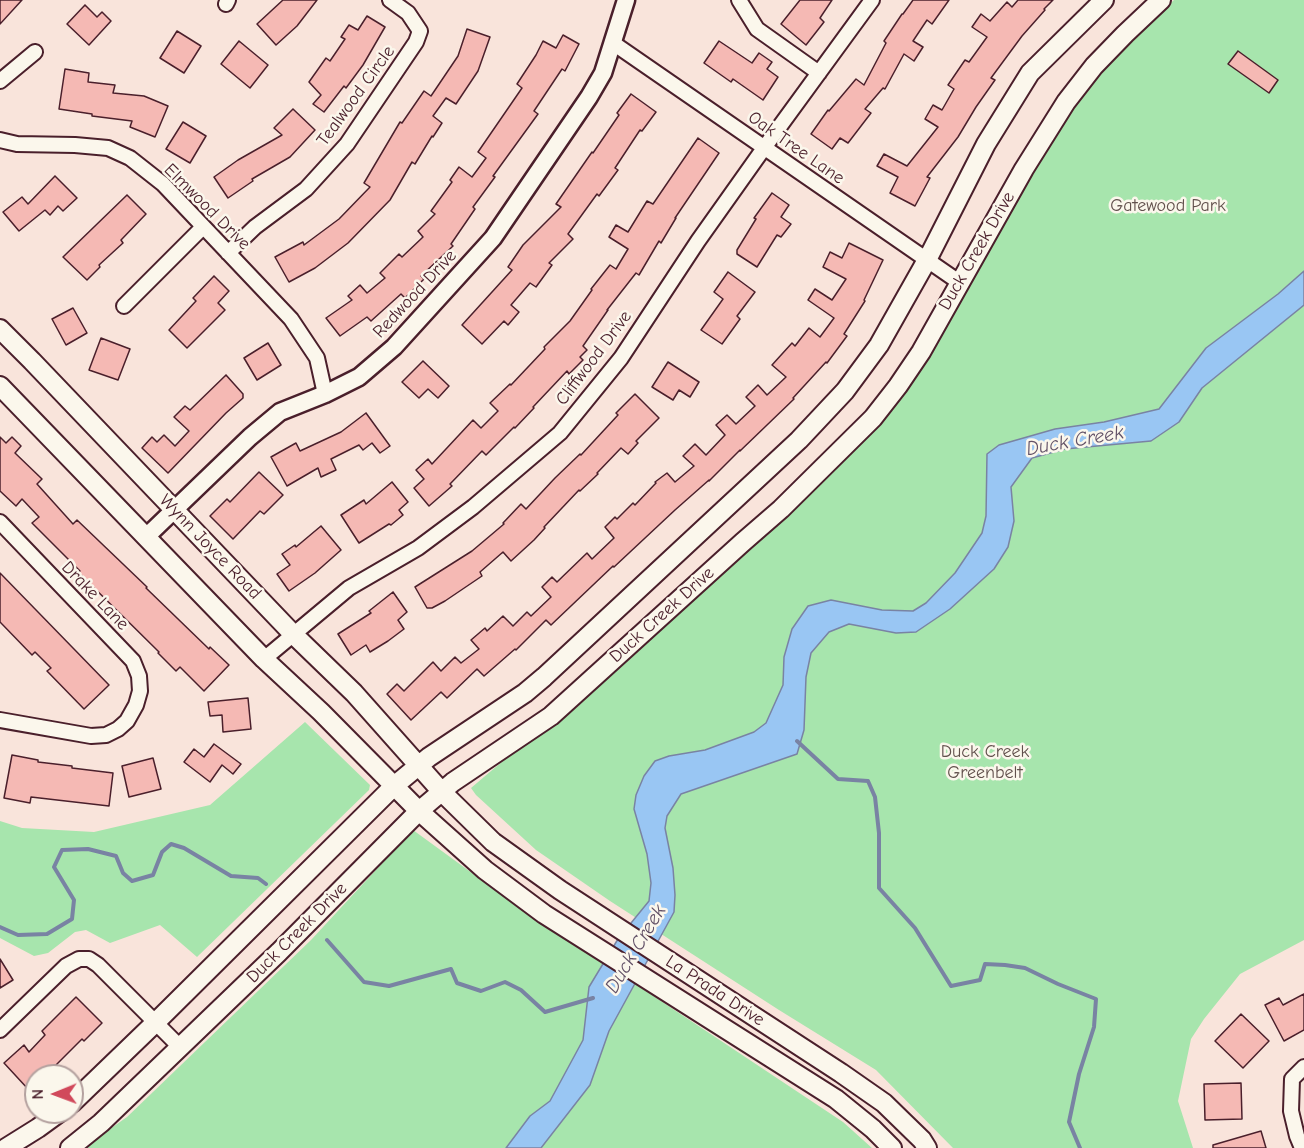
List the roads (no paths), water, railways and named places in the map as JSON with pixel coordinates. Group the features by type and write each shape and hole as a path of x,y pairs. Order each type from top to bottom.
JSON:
{"main road":[{"name":"Duck Creek Drive","path":"84,1091 394,786 429,757 525,693 799,440 845,391 879,345 927,260 986,144 1030,73 1104,0"},
{"name":"Duck Creek Drive","path":"70,1148 101,1123 279,952 419,811 453,782 551,716 781,509 873,418 921,352 1024,168 1066,102 1094,66 1161,0"},
{"name":"Wynn Joyce Road","path":"0,329 293,634 354,693 418,766"},
{"path":"0,386 264,659 321,712 394,786"},
{"name":"La Prada Drive","path":"418,766 493,842 560,890 884,1103 925,1144"},
{"name":"La Prada Drive","path":"394,786 485,870 544,914 836,1099 892,1148"},
{"path":"6,1148 44,1124"}],"street":[{"name":"Tealwood Circle","path":"228,254 255,226 306,189 347,144 416,42 420,31 408,13 390,0"},
{"name":"Redwood Drive","path":"146,537 250,437 280,412 359,377 394,347 493,238 603,73 626,0"},
{"path":"739,0 757,29 819,74"},
{"name":"Cliffwood Drive","path":"264,659 349,588 418,548 473,507 560,433 621,358 698,241 872,0"},
{"name":"Oak Tree Lane","path":"614,43 959,282"},
{"path":"0,81 34,52"},
{"name":"Elmwood Drive","path":"0,140 17,144 108,148 130,158 163,184 291,319 317,358 325,394"},
{"path":"124,306 203,227"},
{"name":"Drake Lane","path":"0,522 133,661 139,676 140,691 136,705 127,721 106,735 91,736 0,720"},
{"path":"0,1030 66,966 79,959 88,959 98,965 180,1047"},
{"path":"1302,1148 1291,1111 1293,1079 1304,1067"}],"water":[{"name":"Duck Creek","path":"1304,271 1304,305 1202,388 1179,422 1151,441 1065,449 1032,458 1011,487 1014,521 1008,547 994,569 950,609 916,632 896,633 849,624 829,632 811,653 806,677 804,730 797,754 681,794 667,816 665,828 673,868 674,912 609,1031 590,1085 541,1148 506,1148 530,1116 550,1101 583,1040 589,987 618,939 649,901 651,883 647,854 634,809 636,795 644,776 655,761 669,756 705,750 754,732 766,723 783,685 784,657 792,629 808,606 831,600 882,610 913,611 926,603 955,573 982,533 986,516 987,454 999,445 1055,429 1104,422 1159,409 1206,348 1278,294"}],"waterway":[{"path":"797,741 838,779 868,781 875,797 879,833 879,888 915,928 951,986 980,980 985,964 1005,965 1025,968 1096,999 1094,1027 1079,1074 1069,1122 1080,1148"},
{"path":"0,927 18,935 47,934 72,919 74,900 54,867 62,850 88,849 116,856 123,873 132,881 153,875 162,852 171,844 184,848 231,876 258,878 266,884"},
{"path":"327,940 364,982 389,986 451,969 457,983 481,991 505,982 521,990 545,1012 593,998"}],"park label":[{"name":"Gatewood Park","path":"1168,206"},
{"name":"Duck Creek Greenbelt","path":"985,762"}]}
